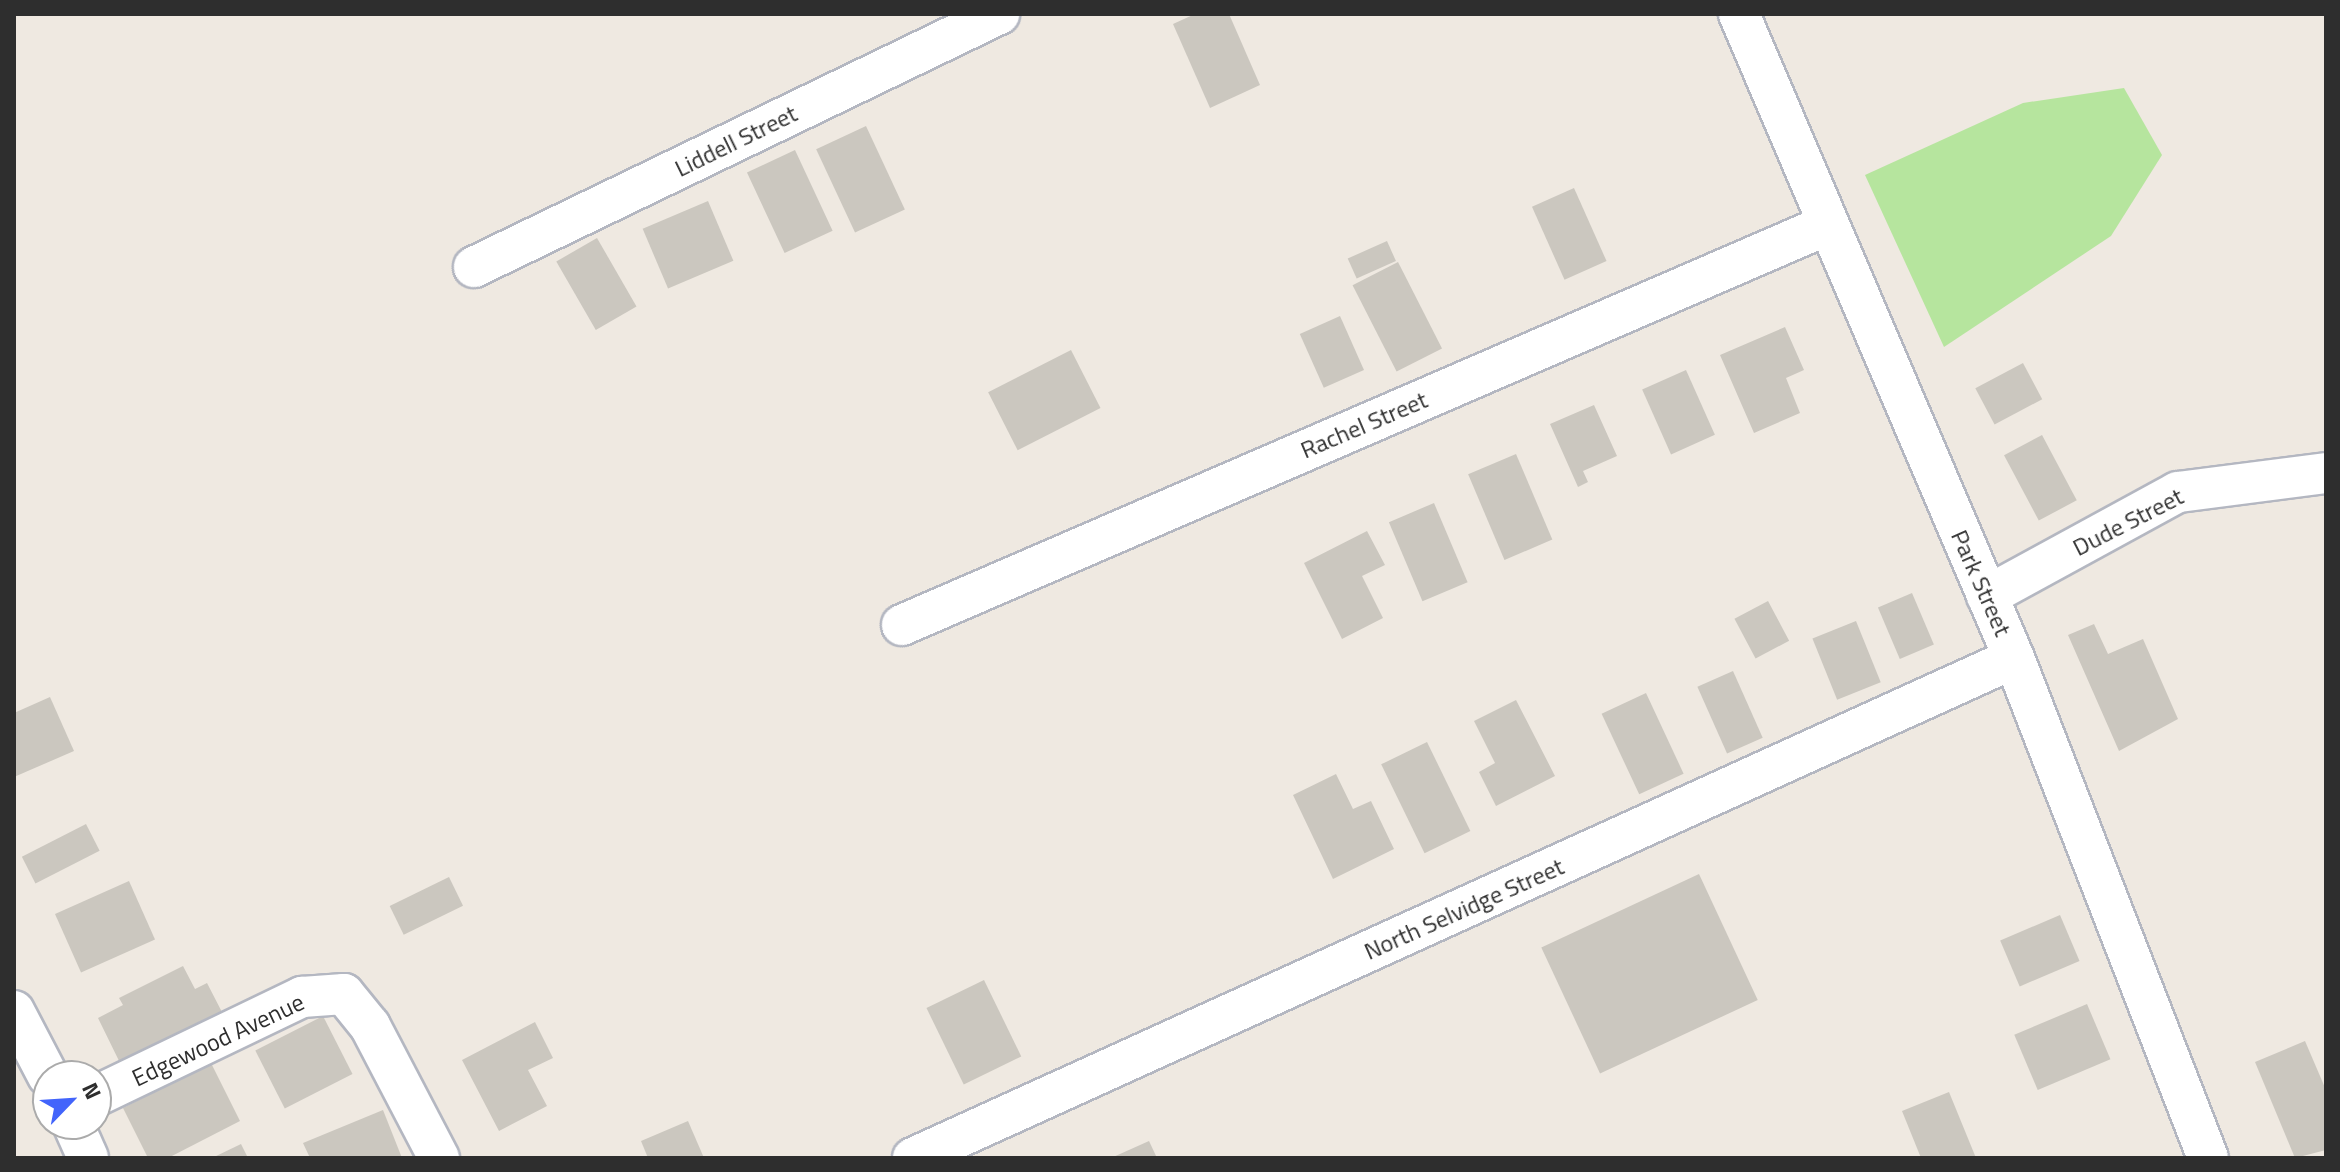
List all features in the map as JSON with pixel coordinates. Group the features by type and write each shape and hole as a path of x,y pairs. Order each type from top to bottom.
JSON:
{"street":[{"name":"Liddell Street","path":"474,267 999,14"},
{"name":"Park Street","path":"1739,14 2014,658 2208,1158"},
{"name":"Rachel Street","path":"902,625 1827,225"},
{"name":"Dude Street","path":"1987,596 2178,492 2326,473"},
{"name":"North Selvidge Street","path":"913,1158 2014,658"},
{"name":"Edgewood Avenue","path":"112,1088 302,997 344,994 370,1026 439,1158"},
{"path":"14,1011 40,1060"}],"green space":[{"path":"2124,88 2162,155 2111,236 1944,347 1865,175 2023,103"}],"building":[{"path":"1195,14 1229,14 1260,85 1210,108 1173,24"},
{"path":"866,126 905,209 855,233 816,149"},
{"path":"795,150 833,231 785,253 747,172"},
{"path":"1574,188 1607,261 1565,280 1532,207"},
{"path":"708,201 733,261 668,289 643,229"},
{"path":"597,238 636,306 596,330 556,262"},
{"path":"1387,241 1396,261 1357,279 1348,258"},
{"path":"1398,262 1442,348 1397,372 1353,285"},
{"path":"1340,316 1364,370 1324,388 1300,334"},
{"path":"1785,327 1804,370 1786,378 1800,413 1754,433 1720,355"},
{"path":"1071,350 1101,408 1018,450 988,392"},
{"path":"2023,363 2042,399 1995,425 1975,388"},
{"path":"1686,370 1715,435 1671,454 1642,390"},
{"path":"1594,405 1617,456 1583,471 1588,482 1578,487 1550,424"},
{"path":"2042,435 2077,500 2039,521 2004,455"},
{"path":"1516,454 1552,540 1504,560 1468,474"},
{"path":"1434,503 1468,582 1422,601 1389,522"},
{"path":"1367,531 1385,565 1362,576 1383,618 1342,639 1304,563"},
{"path":"1912,593 1934,645 1900,659 1878,607"},
{"path":"1768,601 1789,641 1756,659 1734,619"},
{"path":"1856,621 1881,682 1837,700 1812,639"},
{"path":"2094,624 2108,654 2143,639 2178,719 2119,751 2068,635"},
{"path":"1733,671 1763,738 1727,754 1697,687"},
{"path":"1646,693 1684,774 1639,794 1602,714"},
{"path":"50,697 74,751 14,777 14,713"},
{"path":"1516,700 1555,776 1496,806 1479,772 1495,763 1474,721"},
{"path":"1427,742 1470,831 1425,853 1381,764"},
{"path":"1336,774 1353,809 1371,801 1394,849 1333,879 1293,795"},
{"path":"86,824 100,851 35,883 22,857"},
{"path":"1699,874 1758,1000 1600,1074 1541,948"},
{"path":"449,877 463,906 404,935 390,906"},
{"path":"129,881 155,939 81,972 55,914"},
{"path":"2060,915 2080,961 2020,986 2000,940"},
{"path":"183,966 195,989 207,983 224,1016 122,1067 98,1018 123,1005 119,998"},
{"path":"984,980 1021,1056 964,1084 926,1008"},
{"path":"2087,1004 2110,1059 2038,1090 2014,1035"},
{"path":"323,1016 353,1074 285,1108 255,1051"},
{"path":"535,1022 553,1058 528,1070 547,1106 499,1131 462,1060"},
{"path":"2305,1041 2326,1090 2326,1150 2295,1158 2255,1062"},
{"path":"211,1063 240,1121 168,1158 148,1158 123,1108"},
{"path":"1949,1092 1976,1158 1921,1158 1902,1111"},
{"path":"383,1110 402,1158 310,1158 303,1143"},
{"path":"688,1121 704,1158 648,1158 641,1141"},
{"path":"1149,1141 1157,1158 1111,1158"},
{"path":"241,1144 248,1158 212,1158"}]}
